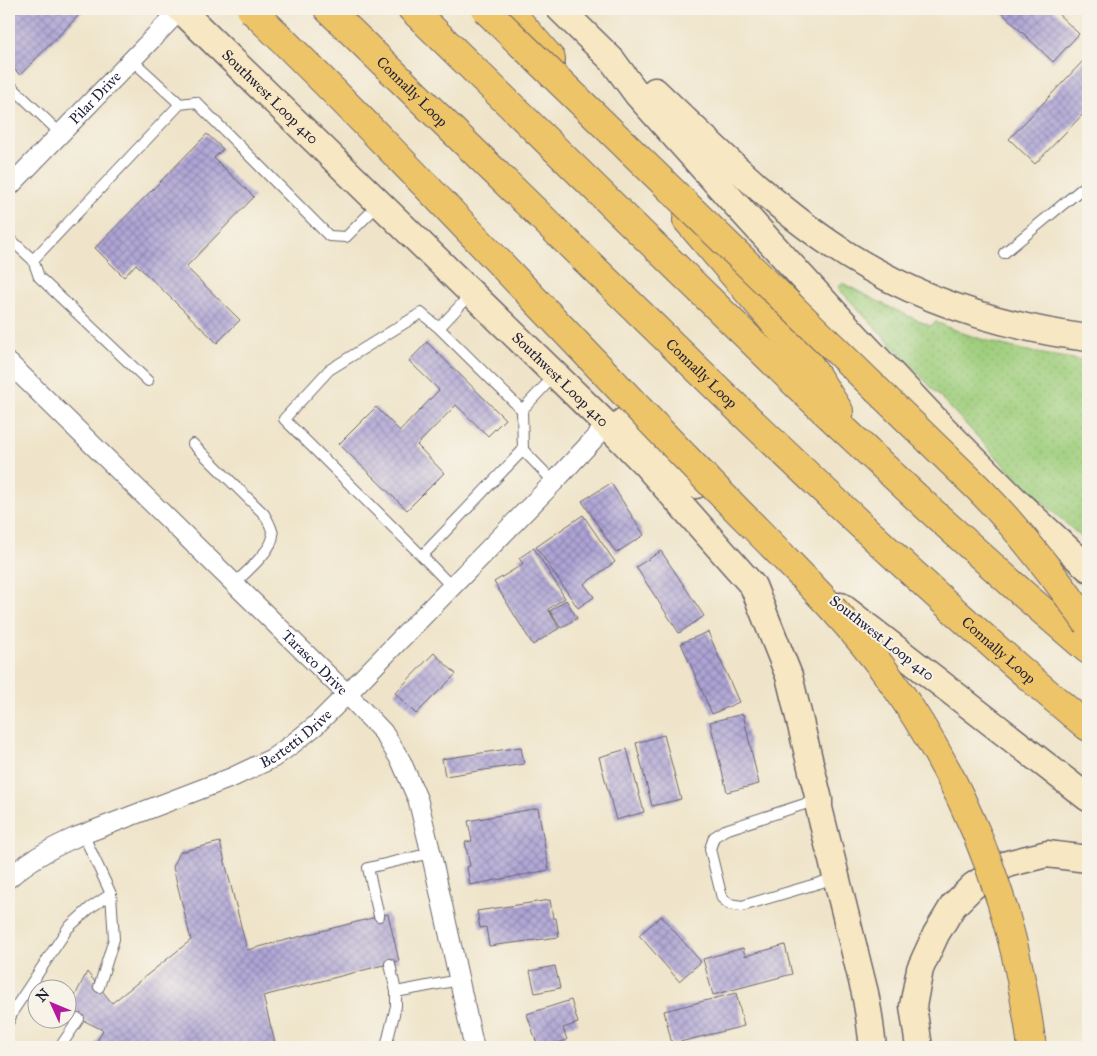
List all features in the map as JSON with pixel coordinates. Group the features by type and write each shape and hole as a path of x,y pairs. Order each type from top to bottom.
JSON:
{"highway":[{"path":"251,9 338,95 683,455 810,584 852,630 885,672 909,706 940,760 965,808 985,854 1005,914 1016,956 1026,1002 1032,1047"},
{"name":"Connally Loop","path":"328,9 472,151 814,481 940,597 1088,727"},
{"path":"412,9 796,384 956,534 1088,650"},
{"path":"485,9 979,489 1035,552 1088,624"},
{"path":"508,9 807,361 864,448"}],"main road":[{"name":"Southwest Loop 410","path":"180,9 607,425 621,420 628,422 710,498 770,550 871,631 1088,798"},
{"path":"560,9 612,60 643,101 856,336 943,428 1018,503 1088,568"},
{"path":"612,60 647,83 745,174 794,216 860,263 894,281 970,312 1030,328 1088,338"},
{"path":"607,425 645,464 753,586 789,676 819,800 819,808 865,993 870,1016 873,1047"},
{"path":"919,1047 913,1006 920,969 936,934 954,906 974,886 1007,864 1047,854 1088,859"}],"street":[{"name":"Pilar Drive","path":"9,187 180,9"},
{"name":"Tarasco Drive","path":"9,363 348,694 382,732 400,761 418,800 474,1047"},
{"name":"Bertetti Drive","path":"9,878 35,857 55,846 233,777 273,758 291,746 348,694 607,425"}],"lane":[{"path":"132,60 180,104"},
{"path":"9,84 60,133"},
{"path":"33,260 180,104 196,102 329,236 346,237 380,204"},
{"path":"1004,253 1088,182"},
{"path":"9,238 33,260 39,278 148,380"},
{"path":"439,328 472,294"},
{"path":"452,587 284,419 329,370 421,313 439,328 522,410 523,450 554,482"},
{"path":"522,410 555,375"},
{"path":"193,444 264,514 271,526 273,538 264,555 234,584"},
{"path":"422,556 523,450"},
{"path":"819,800 726,830 714,837 710,849 722,898 729,904 742,906 836,878"},
{"path":"83,834 111,894 114,939 99,987"},
{"path":"379,916 368,868 431,853"},
{"path":"9,1021 13,1011 68,928 90,908 111,894"},
{"path":"386,1047 396,1006 396,992 390,964"},
{"path":"396,992 459,980"},
{"path":"60,1047 80,1019"}],"green space":[{"path":"842,283 930,326 936,322 954,330 1010,347 1088,361 1088,543 1004,465 838,288"}],"building":[{"path":"9,9 85,9 20,75 9,64"},
{"path":"998,9 1053,9 1079,34 1053,62"},
{"path":"1084,60 1088,64 1088,109 1035,164 1009,139"},
{"path":"207,134 223,149 214,158 254,197 186,267 240,320 217,343 136,264 124,277 95,248"},
{"path":"427,342 505,419 488,436 456,405 417,445 444,473 407,510 339,444 376,407 400,431 439,390 409,361"},
{"path":"611,483 644,535 616,553 582,501"},
{"path":"583,515 615,562 584,584 594,597 578,608 536,547"},
{"path":"534,548 565,598 548,609 559,628 533,645 494,582 523,564 519,558"},
{"path":"661,551 704,616 679,633 636,567"},
{"path":"566,600 577,618 561,628 550,611"},
{"path":"708,632 739,702 712,714 681,643"},
{"path":"434,653 456,674 416,714 395,693"},
{"path":"743,714 759,784 727,792 710,722"},
{"path":"664,735 681,799 652,806 636,743"},
{"path":"521,747 524,764 445,776 442,759"},
{"path":"627,749 644,812 616,820 599,757"},
{"path":"538,808 549,870 470,885 467,867 470,866 465,842 472,841 468,821"},
{"path":"220,842 247,950 388,914 399,961 263,996 276,1047 94,1047 103,1030 78,1018 78,990 87,972 112,1003 191,940 173,867 180,852"},
{"path":"550,900 553,918 556,918 559,937 489,946 486,927 480,928 477,911"},
{"path":"661,916 701,962 679,981 639,935"},
{"path":"785,945 792,974 713,995 703,959 743,948 745,956"},
{"path":"555,966 560,988 535,993 530,971"},
{"path":"736,993 744,1026 672,1044 664,1011"},
{"path":"571,1000 578,1023 563,1028 567,1040 538,1047 527,1014"}]}
